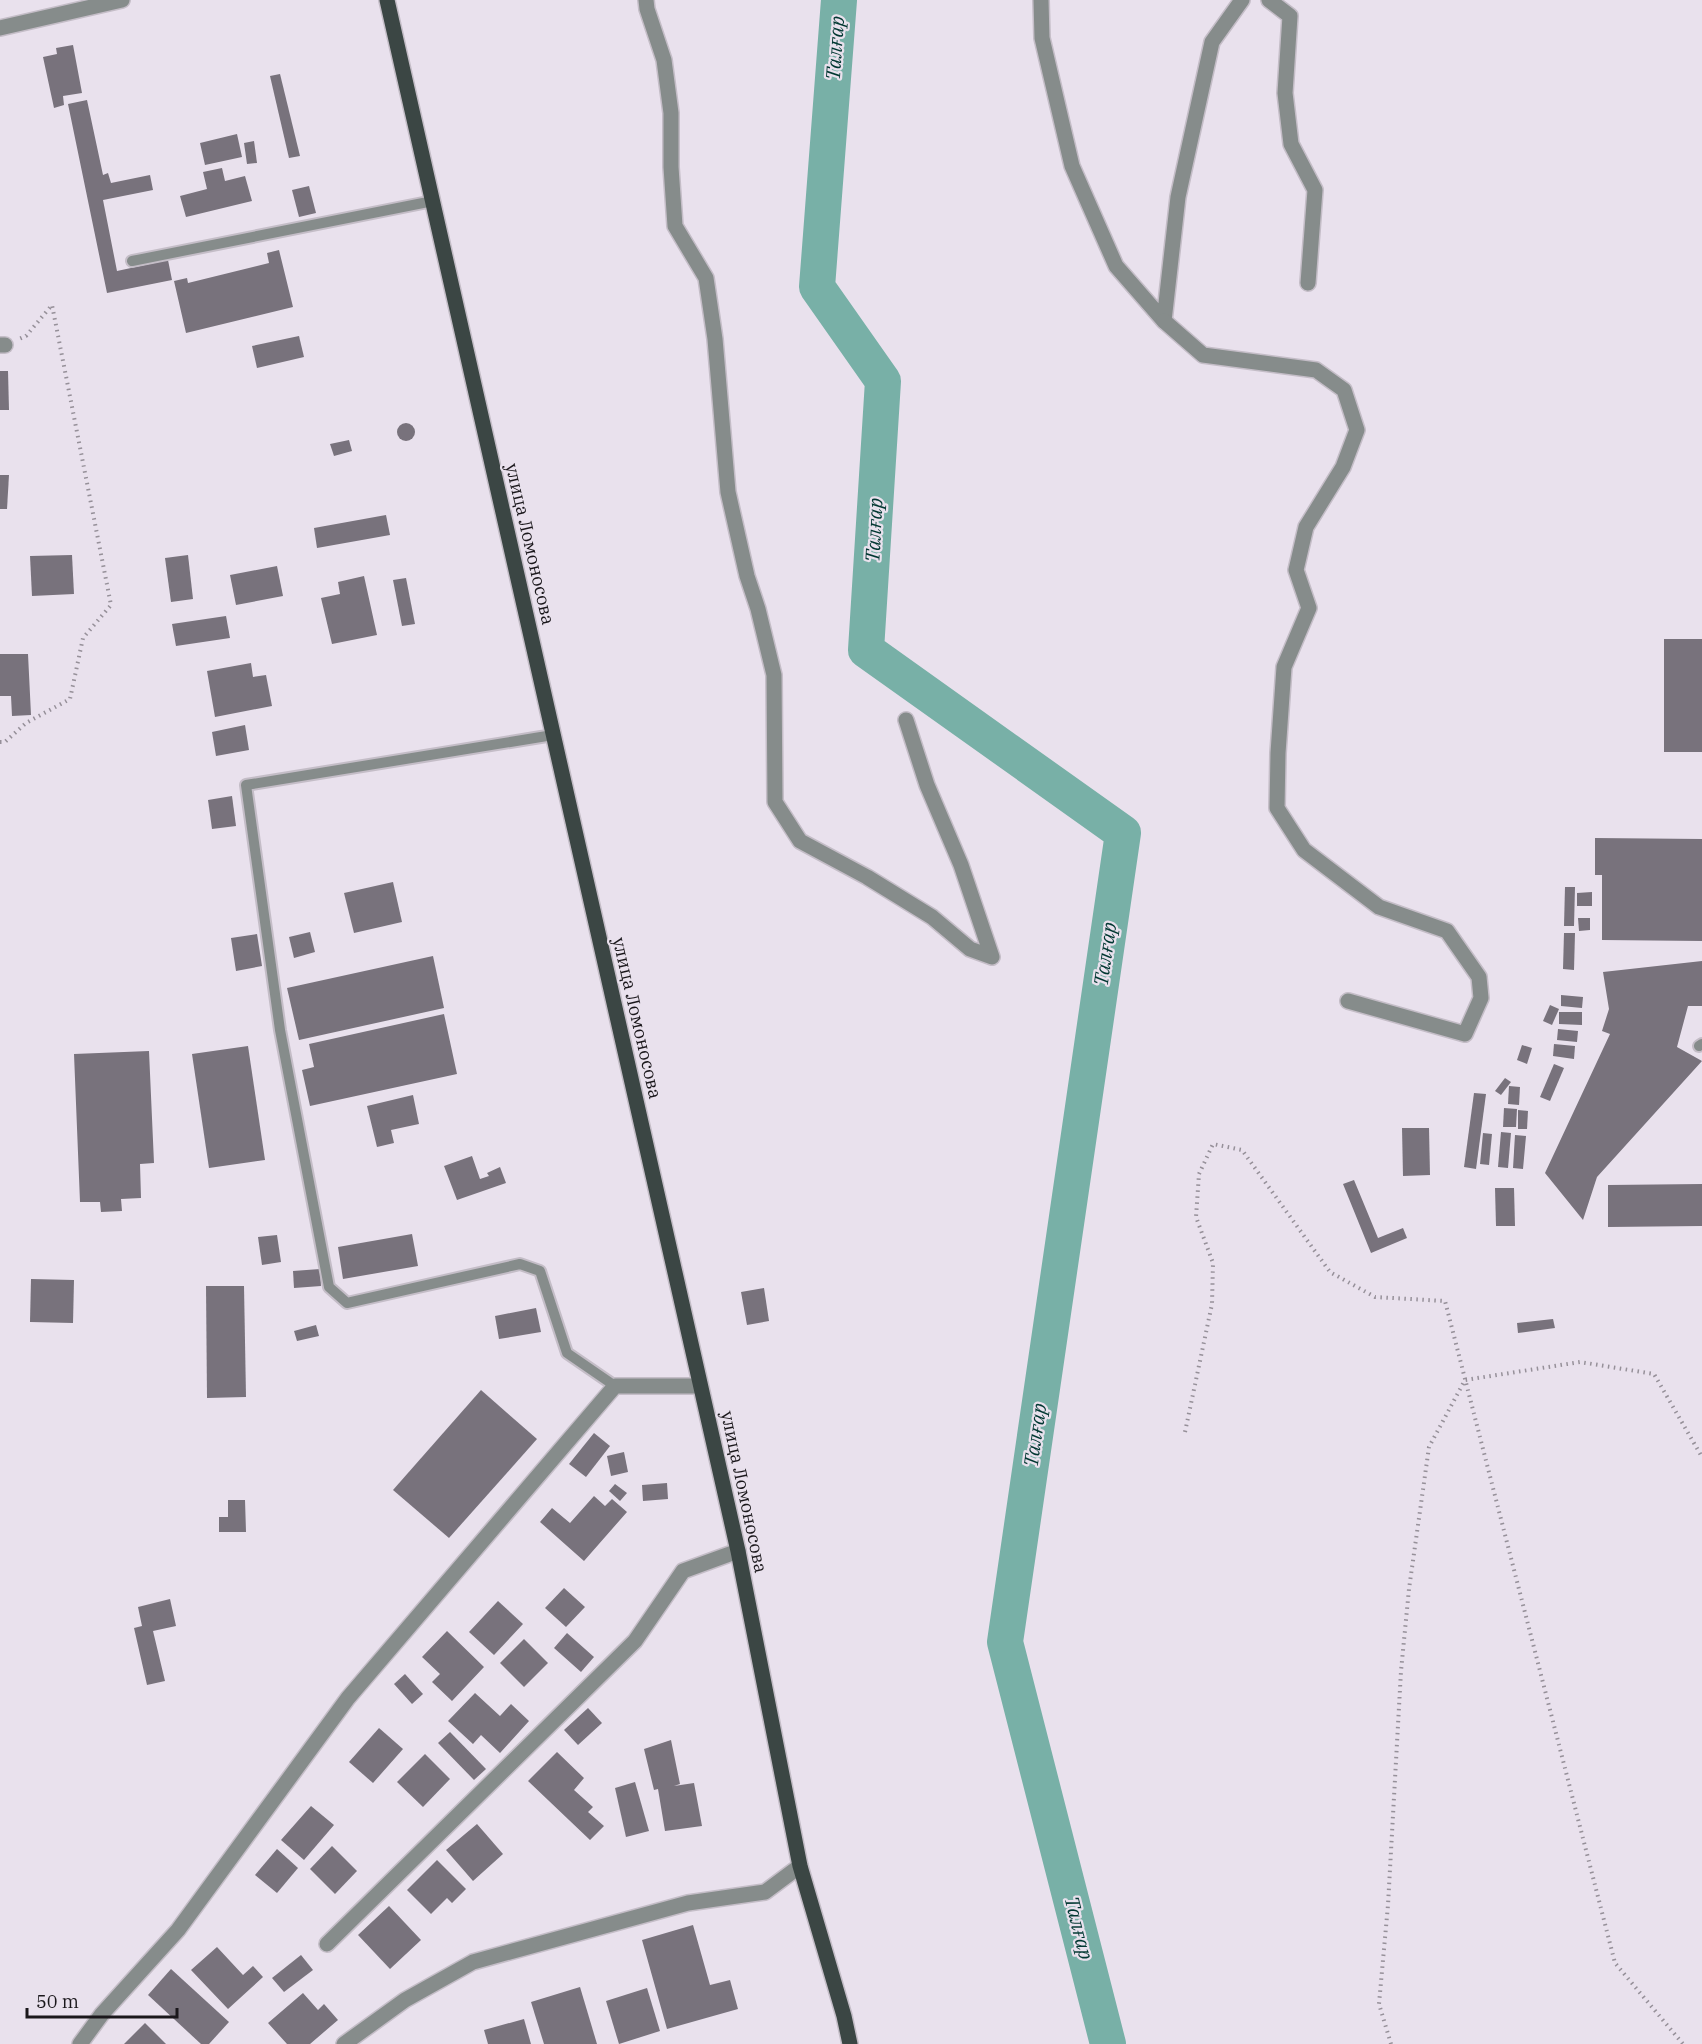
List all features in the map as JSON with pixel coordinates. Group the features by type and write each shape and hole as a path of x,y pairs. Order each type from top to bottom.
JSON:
{"main road":[{"name":"улица Ломоносова","path":"387,0 738,1551 800,1866 850,2044"}],"street":[{"path":"0,28 122,0"},
{"path":"646,0 664,60 671,113 671,167 675,226 706,278 715,339 728,492 747,576 758,609 774,675 775,802 800,841 867,877 932,917 970,949 992,957 961,865 927,785 906,720"},
{"path":"1041,0 1042,38 1072,166 1116,266 1164,321 1203,355 1316,370 1344,390 1357,430 1343,466 1306,527 1296,570 1310,609 1284,668 1277,807 1304,850 1379,907 1447,931 1479,977 1482,998 1465,1034 1348,1001"},
{"path":"1164,321 1178,197 1212,42 1242,0"},
{"path":"1269,0 1290,16 1285,93 1291,144 1315,190 1308,283"},
{"path":"80,2044 102,2014 178,1929 348,1698 615,1386 700,1386"},
{"path":"327,1944 636,1641 682,1571 738,1551"},
{"path":"344,2044 405,2000 473,1962 688,1903 765,1892 800,1866"}],"lane":[{"path":"132,261 433,201"},
{"path":"553,735 246,784 280,1030 329,1287 347,1303 520,1264 540,1271 567,1353 615,1386"}],"path":[{"path":"0,742 5,742 26,723 70,699 83,639 111,605 52,305 26,336 2,345"},
{"path":"1185,1432 1212,1304 1212,1263 1196,1217 1199,1174 1213,1143 1242,1150 1330,1272 1375,1297 1445,1301 1615,1963 1683,2044"},
{"path":"1465,1380 1580,1362 1654,1374 1702,1457"},
{"path":"1391,2044 1379,2004 1388,1905 1401,1671 1409,1589 1429,1447 1465,1380"}],"building":[{"path":"73,45 82,93 63,96 64,105 54,108 43,57 57,54 56,48"},
{"path":"280,74 300,156 289,158 270,76"},
{"path":"87,100 103,175 108,173 111,183 150,175 153,190 103,200 117,271 168,260 172,280 107,293 68,104"},
{"path":"237,134 242,157 205,165 200,143"},
{"path":"254,141 257,163 247,164 244,143"},
{"path":"222,168 225,181 245,176 252,201 186,217 180,196 207,189 203,172"},
{"path":"309,186 316,213 299,217 292,190"},
{"path":"279,250 293,307 186,333 174,281 187,278 188,283 269,263 267,253"},
{"path":"299,336 304,357 257,368 252,346"},
{"path":"0,371 8,371 9,410 0,410"},
{"path":"406,423 412,426 415,432 412,438 406,441 400,438 397,432 400,426"},
{"path":"349,440 352,451 334,456 330,444"},
{"path":"0,475 9,475 7,509 0,509"},
{"path":"386,515 390,535 317,548 314,528"},
{"path":"72,555 74,594 32,596 30,556"},
{"path":"188,555 193,599 171,602 165,558"},
{"path":"277,566 283,596 236,605 230,575"},
{"path":"364,576 377,635 332,644 321,598 340,594 338,582"},
{"path":"406,578 415,624 402,626 393,580"},
{"path":"226,616 230,638 176,646 172,624"},
{"path":"1664,639 1702,639 1702,752 1664,752"},
{"path":"0,654 28,654 31,715 12,716 11,696 0,696"},
{"path":"251,663 253,677 266,675 272,706 215,717 207,671"},
{"path":"245,725 249,750 216,756 212,732"},
{"path":"232,796 236,826 212,829 208,800"},
{"path":"1595,838 1702,839 1702,941 1602,940 1602,875 1595,875"},
{"path":"393,882 402,922 354,933 344,893"},
{"path":"1565,887 1575,887 1574,926 1564,926"},
{"path":"1592,892 1592,906 1577,906 1577,893"},
{"path":"1578,918 1590,918 1590,930 1579,931"},
{"path":"310,932 315,952 294,958 289,937"},
{"path":"1564,933 1575,933 1574,970 1563,969"},
{"path":"257,934 262,966 236,971 231,938"},
{"path":"433,956 444,1008 299,1040 287,988"},
{"path":"1702,961 1702,1006 1688,1006 1677,1047 1702,1061 1597,1177 1583,1220 1545,1173 1610,1034 1602,1031 1609,1009 1603,972"},
{"path":"1561,995 1583,997 1582,1008 1561,1006"},
{"path":"1550,1005 1559,1009 1552,1025 1543,1021"},
{"path":"1559,1012 1582,1012 1582,1025 1559,1024"},
{"path":"444,1014 457,1074 310,1106 302,1070 314,1067 309,1044"},
{"path":"1558,1029 1578,1031 1577,1042 1557,1040"},
{"path":"1554,1044 1575,1046 1574,1059 1553,1056"},
{"path":"1522,1045 1532,1048 1527,1064 1517,1060"},
{"path":"248,1046 265,1160 209,1168 192,1054"},
{"path":"149,1051 154,1163 140,1164 141,1198 121,1199 122,1211 101,1212 100,1202 80,1202 74,1054"},
{"path":"1554,1064 1564,1068 1550,1101 1540,1097"},
{"path":"1505,1078 1511,1082 1501,1095 1495,1091"},
{"path":"1509,1086 1520,1087 1519,1105 1508,1104"},
{"path":"1474,1093 1486,1094 1476,1169 1464,1167"},
{"path":"413,1095 419,1124 391,1130 394,1143 377,1147 367,1106"},
{"path":"1504,1108 1517,1109 1516,1127 1503,1127"},
{"path":"1518,1110 1528,1111 1527,1129 1518,1129"},
{"path":"1402,1128 1429,1128 1430,1175 1403,1176"},
{"path":"1501,1132 1511,1133 1508,1168 1498,1167"},
{"path":"1483,1133 1492,1134 1489,1165 1480,1164"},
{"path":"1515,1135 1526,1136 1523,1169 1513,1168"},
{"path":"472,1156 480,1179 489,1176 487,1173 500,1167 506,1183 457,1200 444,1166"},
{"path":"1354,1180 1378,1238 1403,1228 1407,1238 1371,1253 1343,1184"},
{"path":"1702,1184 1702,1226 1608,1227 1608,1185"},
{"path":"1495,1188 1514,1188 1515,1226 1496,1226"},
{"path":"412,1234 418,1266 343,1279 338,1247"},
{"path":"277,1235 281,1262 262,1265 258,1237"},
{"path":"320,1269 321,1286 294,1288 293,1271"},
{"path":"31,1279 74,1280 73,1323 30,1322"},
{"path":"206,1286 244,1286 246,1397 207,1398"},
{"path":"764,1288 769,1321 747,1325 741,1292"},
{"path":"536,1308 541,1332 499,1339 495,1316"},
{"path":"1553,1319 1555,1328 1518,1333 1517,1323"},
{"path":"316,1325 319,1336 297,1341 294,1331"},
{"path":"481,1390 537,1439 449,1538 393,1490"},
{"path":"594,1433 610,1446 586,1477 569,1464"},
{"path":"624,1452 628,1472 611,1476 607,1456"},
{"path":"667,1483 668,1499 643,1501 642,1485"},
{"path":"615,1484 627,1493 620,1501 609,1491"},
{"path":"594,1496 605,1506 612,1499 627,1512 584,1561 540,1522 552,1508 570,1523"},
{"path":"228,1500 245,1500 246,1532 219,1532 219,1517 228,1517"},
{"path":"564,1588 585,1607 566,1627 545,1608"},
{"path":"170,1599 176,1626 153,1631 165,1681 147,1685 134,1628 142,1626 138,1607"},
{"path":"498,1601 523,1624 494,1655 469,1632"},
{"path":"447,1631 484,1667 452,1701 432,1682 440,1674 422,1657"},
{"path":"567,1633 594,1657 581,1672 554,1648"},
{"path":"524,1639 548,1663 524,1687 500,1663"},
{"path":"405,1674 423,1694 412,1704 394,1684"},
{"path":"475,1693 500,1716 511,1704 529,1721 500,1753 481,1735 473,1744 448,1721"},
{"path":"588,1708 602,1723 578,1745 564,1730"},
{"path":"379,1728 403,1749 373,1783 349,1762"},
{"path":"450,1732 486,1769 474,1780 438,1743"},
{"path":"671,1740 680,1784 674,1786 694,1783 702,1826 665,1831 658,1789 654,1790 644,1749"},
{"path":"557,1752 584,1778 574,1790 593,1807 588,1812 604,1826 590,1840 528,1781"},
{"path":"425,1754 450,1779 423,1807 397,1782"},
{"path":"635,1782 649,1831 626,1837 615,1788"},
{"path":"311,1806 334,1825 304,1860 281,1840"},
{"path":"477,1824 503,1854 473,1881 446,1850"},
{"path":"332,1846 357,1871 335,1894 310,1869"},
{"path":"277,1849 298,1868 277,1893 255,1875"},
{"path":"437,1860 466,1889 452,1903 447,1898 431,1914 407,1890"},
{"path":"389,1906 421,1940 390,1969 358,1935"},
{"path":"693,1925 710,1985 730,1980 738,2009 667,2029 642,1940"},
{"path":"217,1947 243,1975 253,1966 263,1977 228,2009 191,1970"},
{"path":"301,1955 313,1970 284,1992 272,1978"},
{"path":"171,1969 229,2022 209,2044 201,2044 148,1995"},
{"path":"580,1987 597,2044 544,2044 531,2002"},
{"path":"647,1988 660,2031 619,2044 606,2001"},
{"path":"303,1993 318,2010 324,2004 338,2020 310,2044 287,2044 268,2023"},
{"path":"524,2019 531,2044 488,2044 484,2030"},
{"path":"145,2023 166,2044 124,2044"}],"waterway":[{"name":"Талғар","path":"839,0 817,287 883,381 866,650 1123,833 1005,1642 1108,2044"}]}
